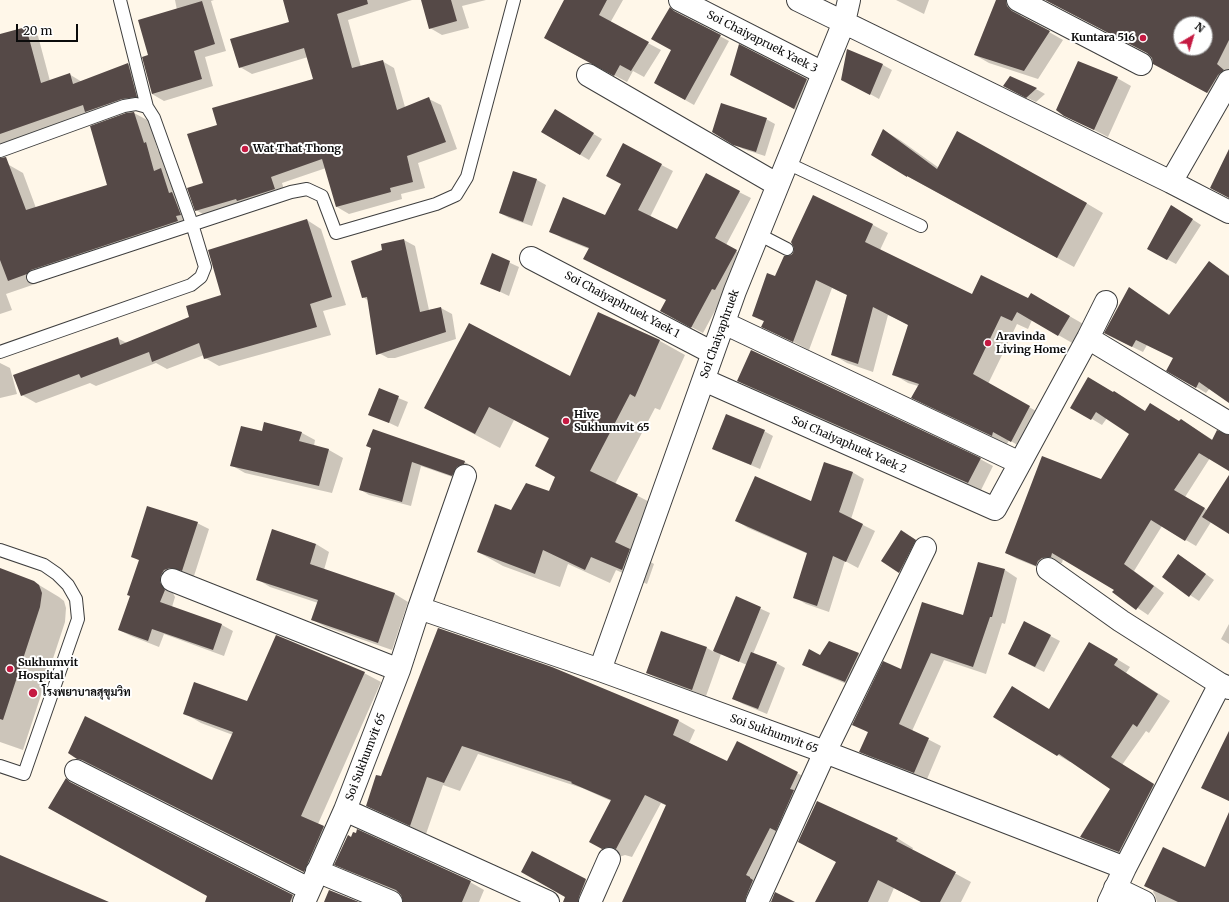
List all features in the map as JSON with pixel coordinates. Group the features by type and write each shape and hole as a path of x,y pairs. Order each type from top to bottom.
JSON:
{"street":[{"name":"Soi Chaiyapruek Yaek 3","path":"680,0 823,73"},
{"path":"798,0 1171,182 1229,212"},
{"name":"Soi Chaiyaphruek","path":"600,670 724,323 758,234 844,22 849,0"},
{"path":"1018,0 1141,64"},
{"path":"588,75 778,184"},
{"path":"1171,182 1229,81"},
{"name":"Soi Chaiyaphruek Yaek 1","path":"531,258 713,353"},
{"path":"724,323 1020,463 1106,302"},
{"path":"1088,338 1229,423"},
{"name":"Soi Chaiyaphuek Yaek 2","path":"704,380 995,509 1020,463"},
{"name":"Soi Sukhumvit 65","path":"310,888 346,810 399,670 465,476"},
{"path":"757,902 825,752 925,548"},
{"path":"1048,569 1121,621 1225,686 1125,868 1112,895 1144,902"},
{"path":"172,580 399,670"},
{"name":"Soi Sukhumvit 65","path":"420,608 600,670 825,752 1125,868"},
{"path":"76,771 310,888 391,902"},
{"path":"346,810 548,902"},
{"path":"590,902 609,859"}],"lane":[{"path":"0,352 191,285 201,277 205,267 192,224 154,118 147,107 120,0"},
{"path":"33,277 291,192 307,189 322,196 336,234 436,204 456,195 467,177 514,0"},
{"path":"0,150 124,106 136,104 147,107"},
{"path":"787,163 921,226"},
{"path":"758,234 787,249"},
{"path":"0,550 44,565 57,574 68,585 76,599 78,619 24,774 0,766"}],"building":[{"path":"283,0 367,0 368,4 337,14 352,68 383,60 397,110 429,97 446,142 407,156 413,182 390,188 391,192 336,207 322,159 271,177 275,189 237,201 236,199 195,211 187,188 203,183 187,134 217,125 212,108 313,79 304,48 239,68 230,39 289,22"},
{"path":"421,0 451,0 457,21 429,29"},
{"path":"564,0 607,0 599,15 649,42 631,71 620,65 614,76 544,38"},
{"path":"996,0 1006,0 1007,6 1012,11 1050,31 1024,71 974,55"},
{"path":"1045,0 1229,0 1229,40 1217,64 1224,70 1218,75 1207,93 1153,64 1152,58 1147,53"},
{"path":"202,1 215,44 194,51 202,79 152,94 142,57 148,55 138,20"},
{"path":"670,7 674,11 721,35 685,100 654,83 671,50 651,39"},
{"path":"26,27 41,83 70,73 73,84 128,63 137,97 122,99 85,112 83,105 0,134 0,34"},
{"path":"739,44 807,79 794,109 730,75"},
{"path":"847,49 883,64 870,95 841,80"},
{"path":"1078,61 1118,77 1094,130 1064,116 1056,110"},
{"path":"1010,76 1037,88 1026,98 1003,86"},
{"path":"721,103 767,118 756,152 733,145 712,132"},
{"path":"555,109 594,133 580,155 541,132"},
{"path":"134,112 144,143 146,142 154,171 161,168 169,193 172,192 181,215 176,216 178,221 31,270 27,274 8,281 0,260 0,158 6,157 26,210 107,185 90,126 126,113"},
{"path":"883,129 937,169 957,131 1087,203 1057,258 907,177 871,155"},
{"path":"623,143 662,164 638,210 677,229 706,173 740,191 715,238 737,250 715,290 712,289 691,328 660,311 666,300 583,259 589,248 549,232 563,197 605,215 621,184 606,176"},
{"path":"1229,149 1229,198 1210,188"},
{"path":"513,171 537,179 523,222 499,213"},
{"path":"813,195 873,224 865,242 972,294 981,275 1028,298 1031,293 1070,316 1058,336 1017,312 1012,321 1001,316 973,374 1030,406 1011,442 993,432 992,436 911,398 919,384 892,375 908,325 873,307 858,364 831,355 847,295 816,280 793,342 761,327 764,321 752,316 767,273 775,276 784,256 791,255 793,253 794,248 791,242"},
{"path":"1171,205 1193,219 1167,260 1147,249"},
{"path":"307,219 332,297 310,304 317,327 204,359 199,343 152,362 149,352 81,378 79,374 21,396 13,375 118,337 120,345 189,317 186,306 221,295 208,250"},
{"path":"404,239 420,312 441,307 446,332 376,355 367,297 362,298 351,261 382,250 381,244"},
{"path":"492,253 510,261 500,292 480,284"},
{"path":"1209,261 1229,276 1229,403 1199,382 1196,388 1166,371 1173,358 1136,340 1132,347 1104,333 1129,287 1169,315"},
{"path":"598,312 660,340 635,397 630,394 590,471 638,494 615,542 630,549 622,570 591,557 585,570 543,550 535,574 477,552 495,504 511,510 526,483 549,491 555,477 535,466 549,438 489,407 475,434 424,408 469,323 570,376"},
{"path":"751,350 981,458 968,483 737,381"},
{"path":"1088,377 1113,392 1114,391 1145,411 1150,403 1179,421 1181,419 1212,440 1217,430 1229,435 1229,471 1199,453 1174,490 1205,508 1185,541 1151,520 1124,564 1154,586 1136,610 1112,592 1114,590 1052,553 1051,557 1042,558 1038,561 1036,566 1005,553 1042,456 1101,479 1129,434 1096,412 1091,420 1070,408"},
{"path":"379,388 399,396 389,423 368,415"},
{"path":"726,414 765,430 751,465 712,449"},
{"path":"264,422 302,432 299,441 329,449 319,486 230,466 241,426 262,431"},
{"path":"373,429 465,461 464,464 457,467 452,476 412,462 402,502 359,490 371,448 366,446"},
{"path":"824,462 853,472 839,512 863,524 846,562 833,556 817,606 793,598 807,553 735,521 755,476 811,501"},
{"path":"1229,475 1229,534 1202,517"},
{"path":"147,506 198,522 182,571 170,568 164,570 161,575 160,582 165,590 160,602 222,624 213,650 152,629 148,641 118,630 130,596 127,595 139,560 131,557"},
{"path":"272,529 316,544 310,564 395,593 378,643 311,620 318,600 256,580"},
{"path":"901,530 916,540 899,573 881,561"},
{"path":"1178,554 1206,574 1189,597 1162,577"},
{"path":"978,562 1005,569 992,617 990,617 973,667 931,653 899,724 929,738 914,773 859,752 868,732 852,725 883,661 901,669 922,602 963,615"},
{"name":"Sukhumvit Hospital","path":"0,568 34,581 39,585 42,593 40,607 3,720 0,719"},
{"path":"736,596 761,607 739,662 713,651"},
{"path":"1024,621 1051,635 1035,667 1008,654"},
{"path":"438,628 552,667 679,720 673,735 727,761 737,741 798,772 790,789 794,790 776,831 770,828 746,875 753,880 745,902 622,902 666,805 645,795 616,849 608,847 602,849 589,842 611,800 571,783 572,782 462,746 444,783 427,777 410,826 366,806 376,775 381,776"},
{"path":"661,631 707,647 692,690 646,673"},
{"path":"276,635 365,672 301,816 324,826 304,872 82,760 77,759 68,753 85,716 212,780 233,732 183,714 194,682 247,701"},
{"path":"829,641 859,653 845,682 802,665 809,649 820,655"},
{"path":"1089,642 1118,659 1114,665 1158,694 1137,727 1133,724 1111,757 1154,784 1119,852 1080,837 1110,789 1059,754 1057,756 993,717 1012,686 1049,709"},
{"path":"751,652 777,662 758,709 732,699"},
{"path":"1229,731 1229,801 1201,788"},
{"path":"66,778 70,782 293,895 290,902 205,902 207,896 48,808"},
{"path":"817,801 898,838 896,841 956,872 940,902 921,902 878,880 868,902 815,902 836,862 798,842"},
{"path":"1229,812 1229,902 1178,902 1144,886 1163,847 1205,867"},
{"path":"357,829 471,881 462,902 403,902 401,895 396,890 334,865 348,835 351,837 353,832 356,833"},
{"path":"532,851 586,879 578,902 563,902 565,897 521,872"},
{"path":"0,855 109,902 0,902"},
{"path":"329,890 359,902 324,902"},
{"path":"775,892 795,902 771,902"}],"place":[{"name":"Kuntara 516","path":"1143,38"},
{"name":"Wat That Thong","path":"245,149"},
{"name":"Aravinda Living Home","path":"988,343"},
{"name":"Hive Sukhumvit 65","path":"566,421"},
{"name":"Sukhumvit Hospital","path":"10,669"},
{"name":"โรงพยาบาลสุขุมวิท","path":"33,693"}]}
